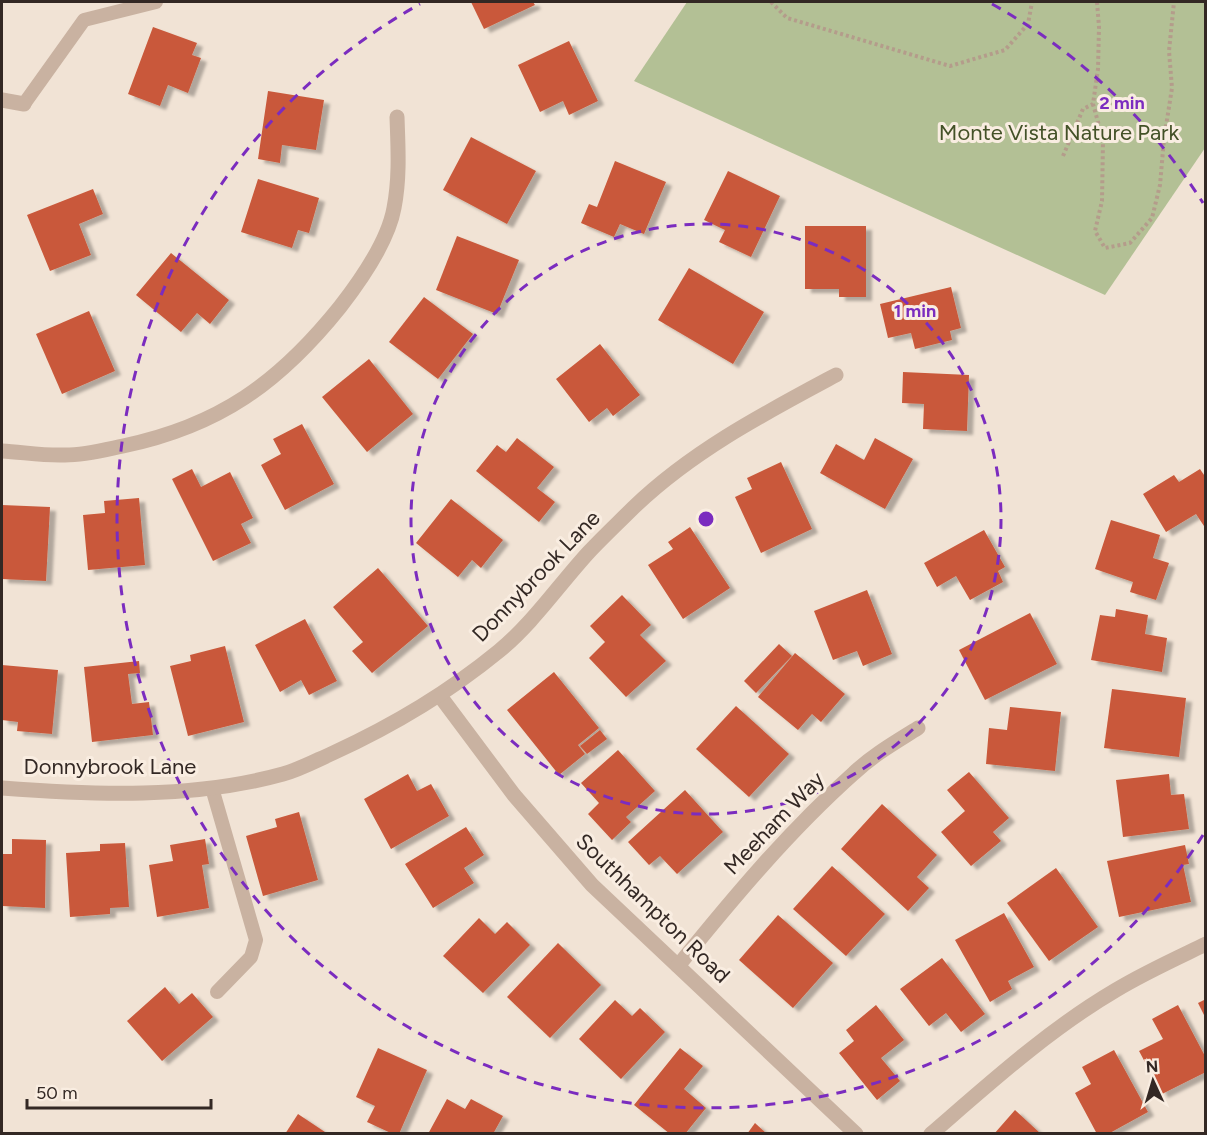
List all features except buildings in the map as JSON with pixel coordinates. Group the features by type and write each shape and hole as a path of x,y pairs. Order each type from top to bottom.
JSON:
{"street":[{"path":"2,100 24,105"},
{"path":"2,451 64,455 92,453 147,441 174,434 201,423 239,403 261,387 319,333 349,295 376,252 394,210 399,168 397,117"},
{"name":"Donnybrook Lane","path":"2,788 88,792 212,788 284,773 366,738 440,696 500,650 526,626 588,553 665,480 741,426 837,375"},
{"name":"Southhampton Road","path":"440,696 538,825 592,885 856,1134"},
{"name":"Meeham Way","path":"678,966 735,895 797,829 855,772 918,728"},
{"path":"931,1134 1024,1053 1075,1017 1116,990 1206,944"}],"lane":[{"path":"24,105 84,20 156,2"},
{"path":"212,788 256,940 251,957 218,992"}],"path":[{"path":"771,2 787,18 950,66 1005,50 1028,24 1032,2"},
{"path":"1097,2 1098,69 1093,104 1103,140 1102,201 1095,231 1105,249 1130,243 1152,218 1160,185 1172,88 1169,51 1174,2"},
{"path":"1063,156 1083,110 1093,104"}],"green space":[{"name":"Monte Vista Nature Park","path":"687,2 1205,2 1205,148 1105,295 634,81"}]}
